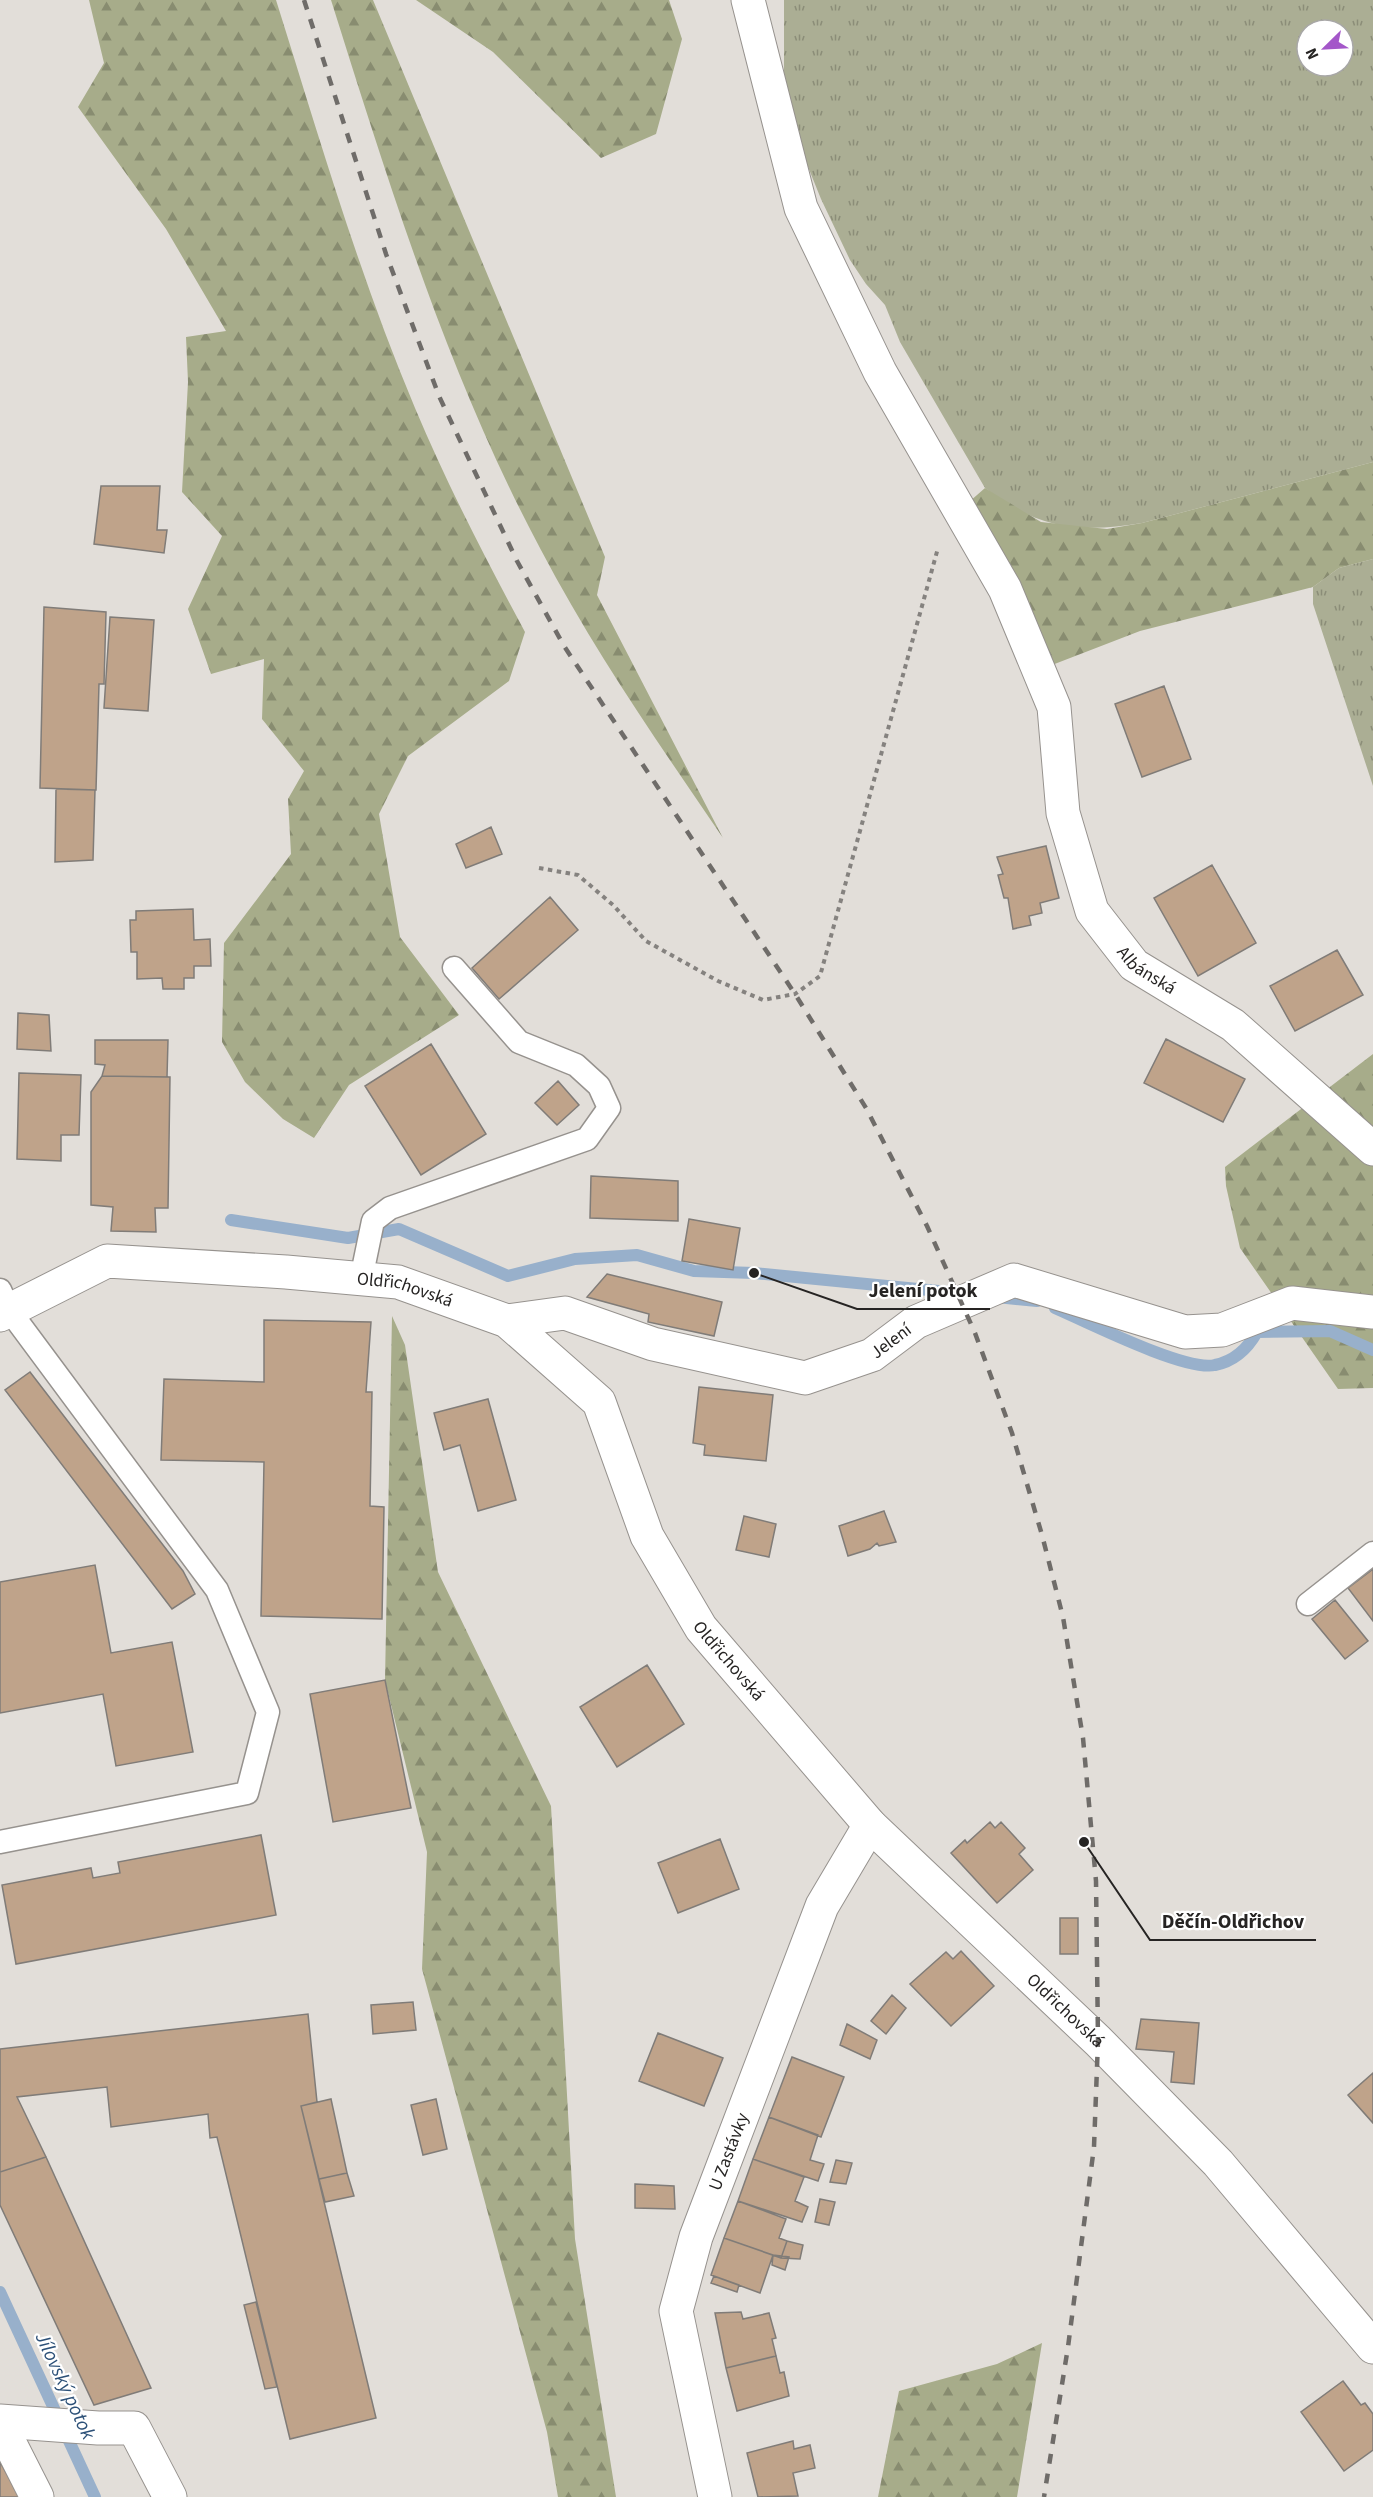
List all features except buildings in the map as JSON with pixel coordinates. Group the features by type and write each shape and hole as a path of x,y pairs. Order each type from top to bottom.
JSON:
{"street":[{"name":"Albánská","path":"748,0 801,208 880,372 1005,590 1054,707 1063,813 1092,911 1134,965 1233,1025 1373,1149"},
{"name":"Oldřichovská","path":"3,1305 107,1261 398,1282 507,1321 599,1402 647,1536 701,1628 870,1825 1098,2041 1218,2163 1373,2348"},
{"name":"Jelení","path":"507,1321 565,1313 654,1344 805,1378 872,1355 916,1322 1014,1280 1185,1332 1222,1330 1292,1303 1373,1312"},
{"name":"U Zastávky","path":"715,2497 676,2311 696,2237 822,1906 870,1825"},
{"path":"37,2497 0,2422 91,2428 134,2428 170,2497"}],"lane":[{"path":"361,1279 373,1221 390,1208 587,1139 609,1108 598,1086 576,1065 519,1042 454,968"},
{"path":"0,1842 247,1793 268,1712 217,1590 3,1305"},
{"path":"1308,1604 1373,1553"}],"path":[{"path":"539,868 578,875 614,905 646,941 718,981 763,1000 795,994 820,976 952,498"}],"green space":[{"path":"89,0 276,0 341,206 395,358 453,493 525,632 509,681 408,756 379,814 400,937 459,1015 349,1085 314,1138 283,1119 245,1082 222,1042 224,943 291,854 288,799 304,771 262,719 264,659 211,674 188,609 222,536 182,492 188,382 186,337 226,331 166,229 78,107 104,63"},
{"path":"331,0 373,0 605,557 597,595 723,838 628,697 561,588 508,484 477,417 423,280"},
{"path":"416,0 669,0 682,39 656,134 601,158 493,52"},
{"path":"784,0 1373,0 1373,462 1142,523 1098,528 1078,527 1040,520 1022,512 985,488 900,342 885,305 866,284 850,260 821,199 798,142 784,82"},
{"path":"1373,462 1373,559 1339,568 1313,587 1140,631 1052,665 969,502 985,488 1041,522 1107,529 1142,523"},
{"path":"1373,559 1373,786 1313,604 1313,587 1339,568"},
{"path":"1373,1054 1373,1388 1338,1389 1240,1248 1226,1186 1225,1167"},
{"path":"392,1316 405,1345 438,1572 551,1806 575,2239 616,2497 558,2497 547,2432 422,1969 427,1852 385,1680"},
{"path":"1042,2343 1017,2497 878,2497 899,2391 997,2364"}],"waterway":[{"path":"231,1220 348,1238 399,1229 508,1276 575,1259 637,1255 694,1271 754,1273 959,1293"},
{"path":"997,1297 1037,1301"},
{"path":"1055,1308 1160,1354 1201,1365 1215,1365 1235,1357 1257,1332 1330,1331 1373,1350"},
{"name":"Jílovský potok","path":"0,2292 95,2497"}],"railway":[{"path":"304,0 386,254 439,396 517,561 564,646 795,994 866,1108 927,1226 975,1333 1012,1433 1063,1617 1083,1738 1096,1881 1098,2041 1094,2147 1068,2347 1044,2497"}],"place":[{"name":"Jelení potok","path":"754,1273"},
{"name":"Děčín-Oldřichov","path":"1084,1842"}]}
